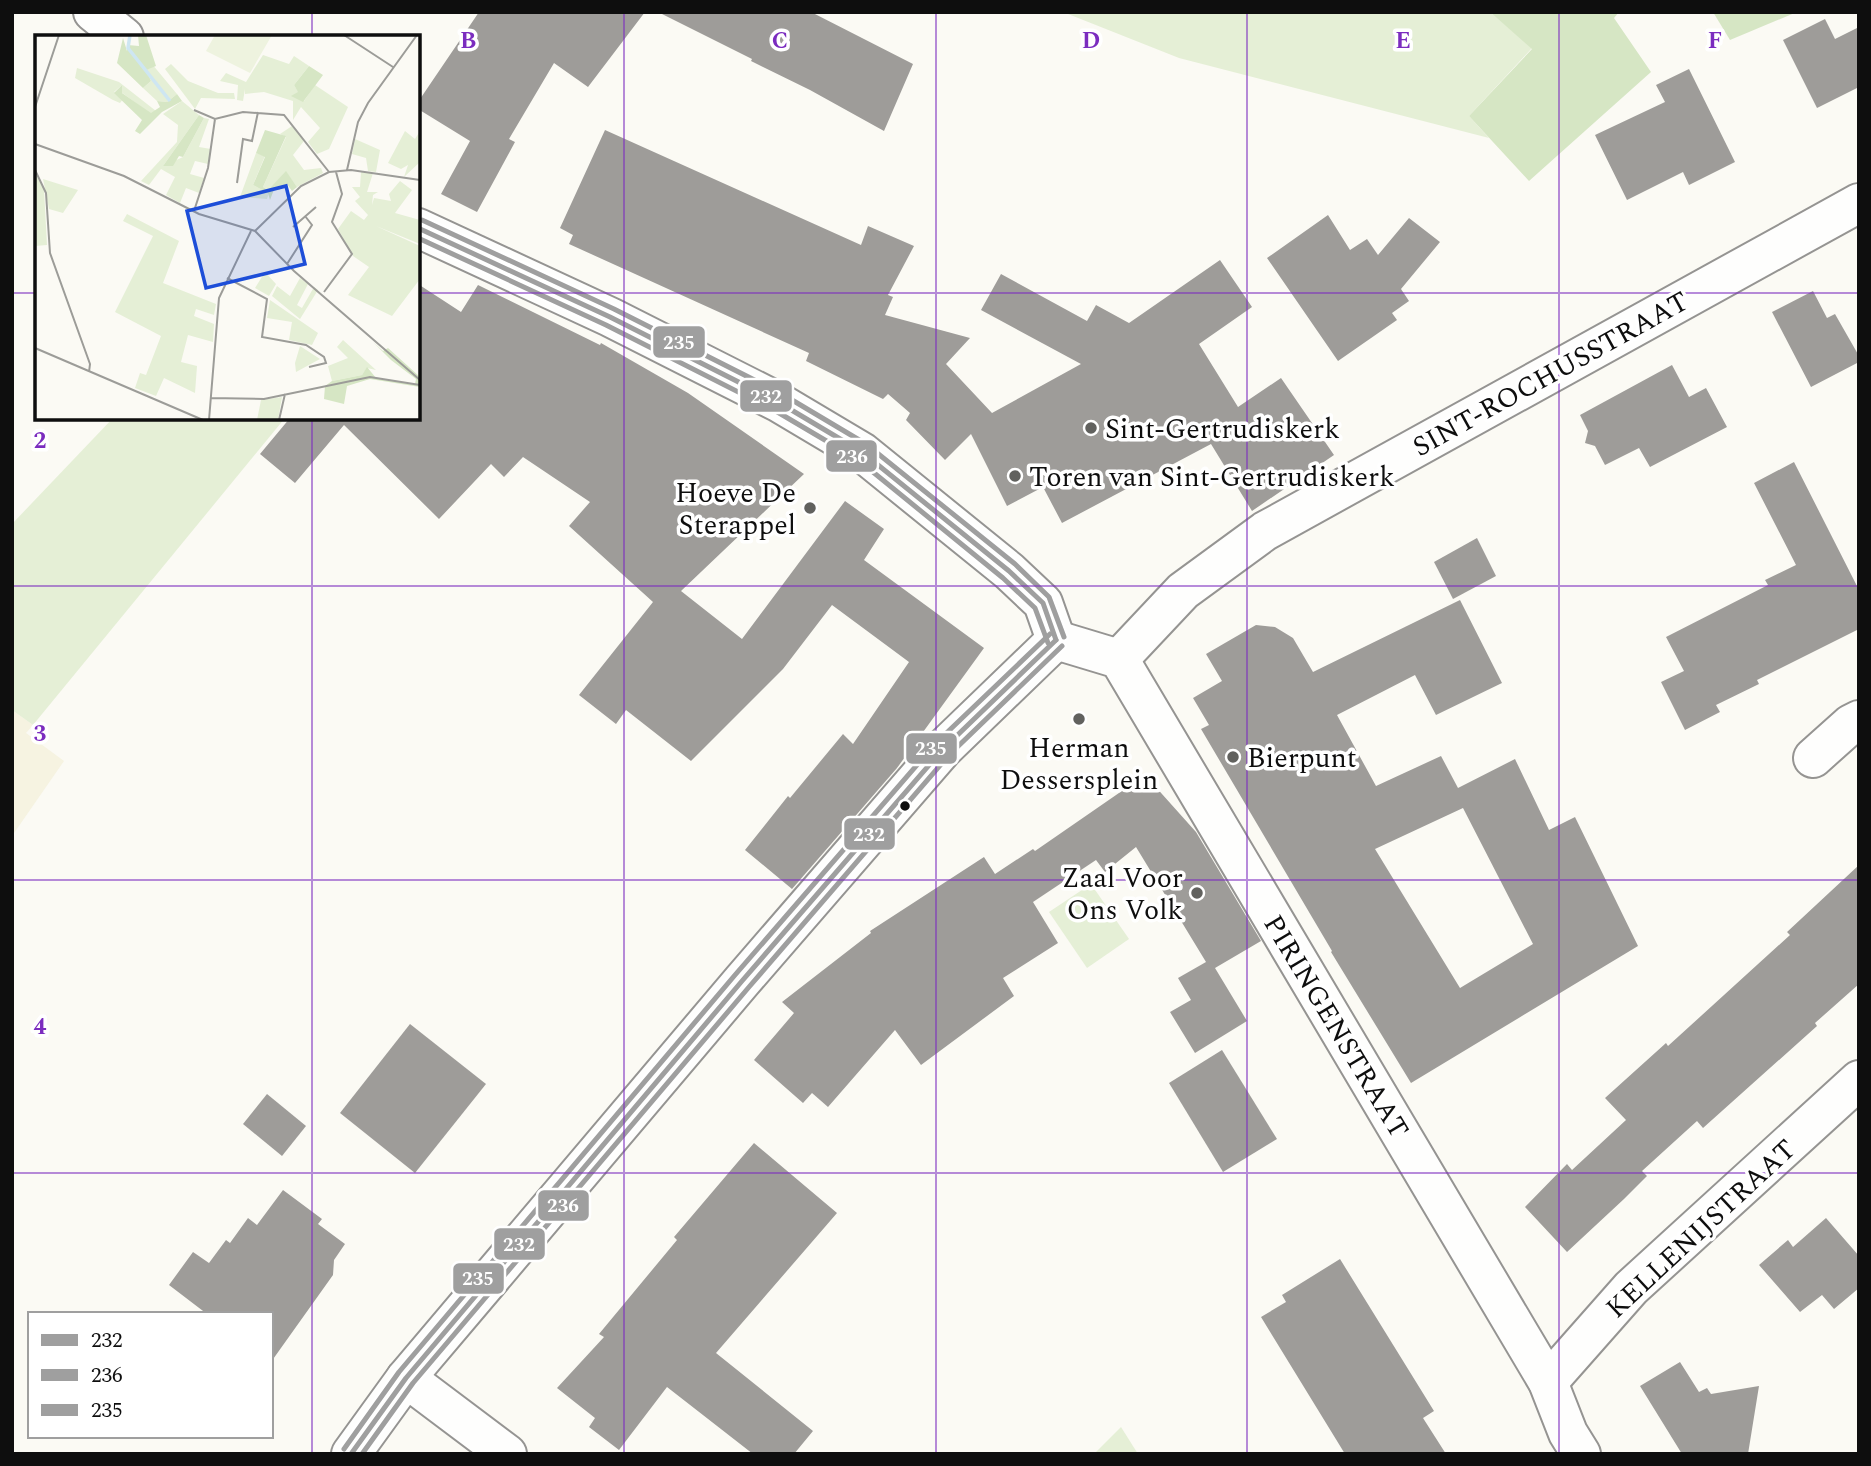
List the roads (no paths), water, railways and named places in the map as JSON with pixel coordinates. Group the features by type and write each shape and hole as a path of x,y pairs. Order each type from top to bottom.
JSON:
{"street":[{"name":"SINT-ROCHUSSTRAAT","path":"1119,659 1183,592 1265,531 1859,203"},
{"path":"420,229 610,317 778,402 862,452 1009,571 1043,603 1056,640"},
{"path":"1056,640 1119,659"},
{"path":"351,1454 406,1378 742,981 943,749 1056,640"},
{"name":"PIRINGENSTRAAT","path":"1119,659 1548,1382 1568,1433 1581,1454"},
{"path":"1813,758 1859,720"},
{"name":"KELLENIJSTRAAT","path":"1548,1382 1631,1288 1859,1080"},
{"path":"406,1378 507,1454"}],"place":[{"name":"Sint-Gertrudiskerk","path":"1091,428"},
{"name":"Toren van Sint-Gertrudiskerk","path":"1015,476"},
{"name":"Hoeve De Sterappel","path":"810,508"},
{"name":"Herman Dessersplein","path":"1079,719"},
{"name":"Bierpunt","path":"1233,757"},
{"name":"Zaal Voor Ons Volk","path":"1197,893"}]}
